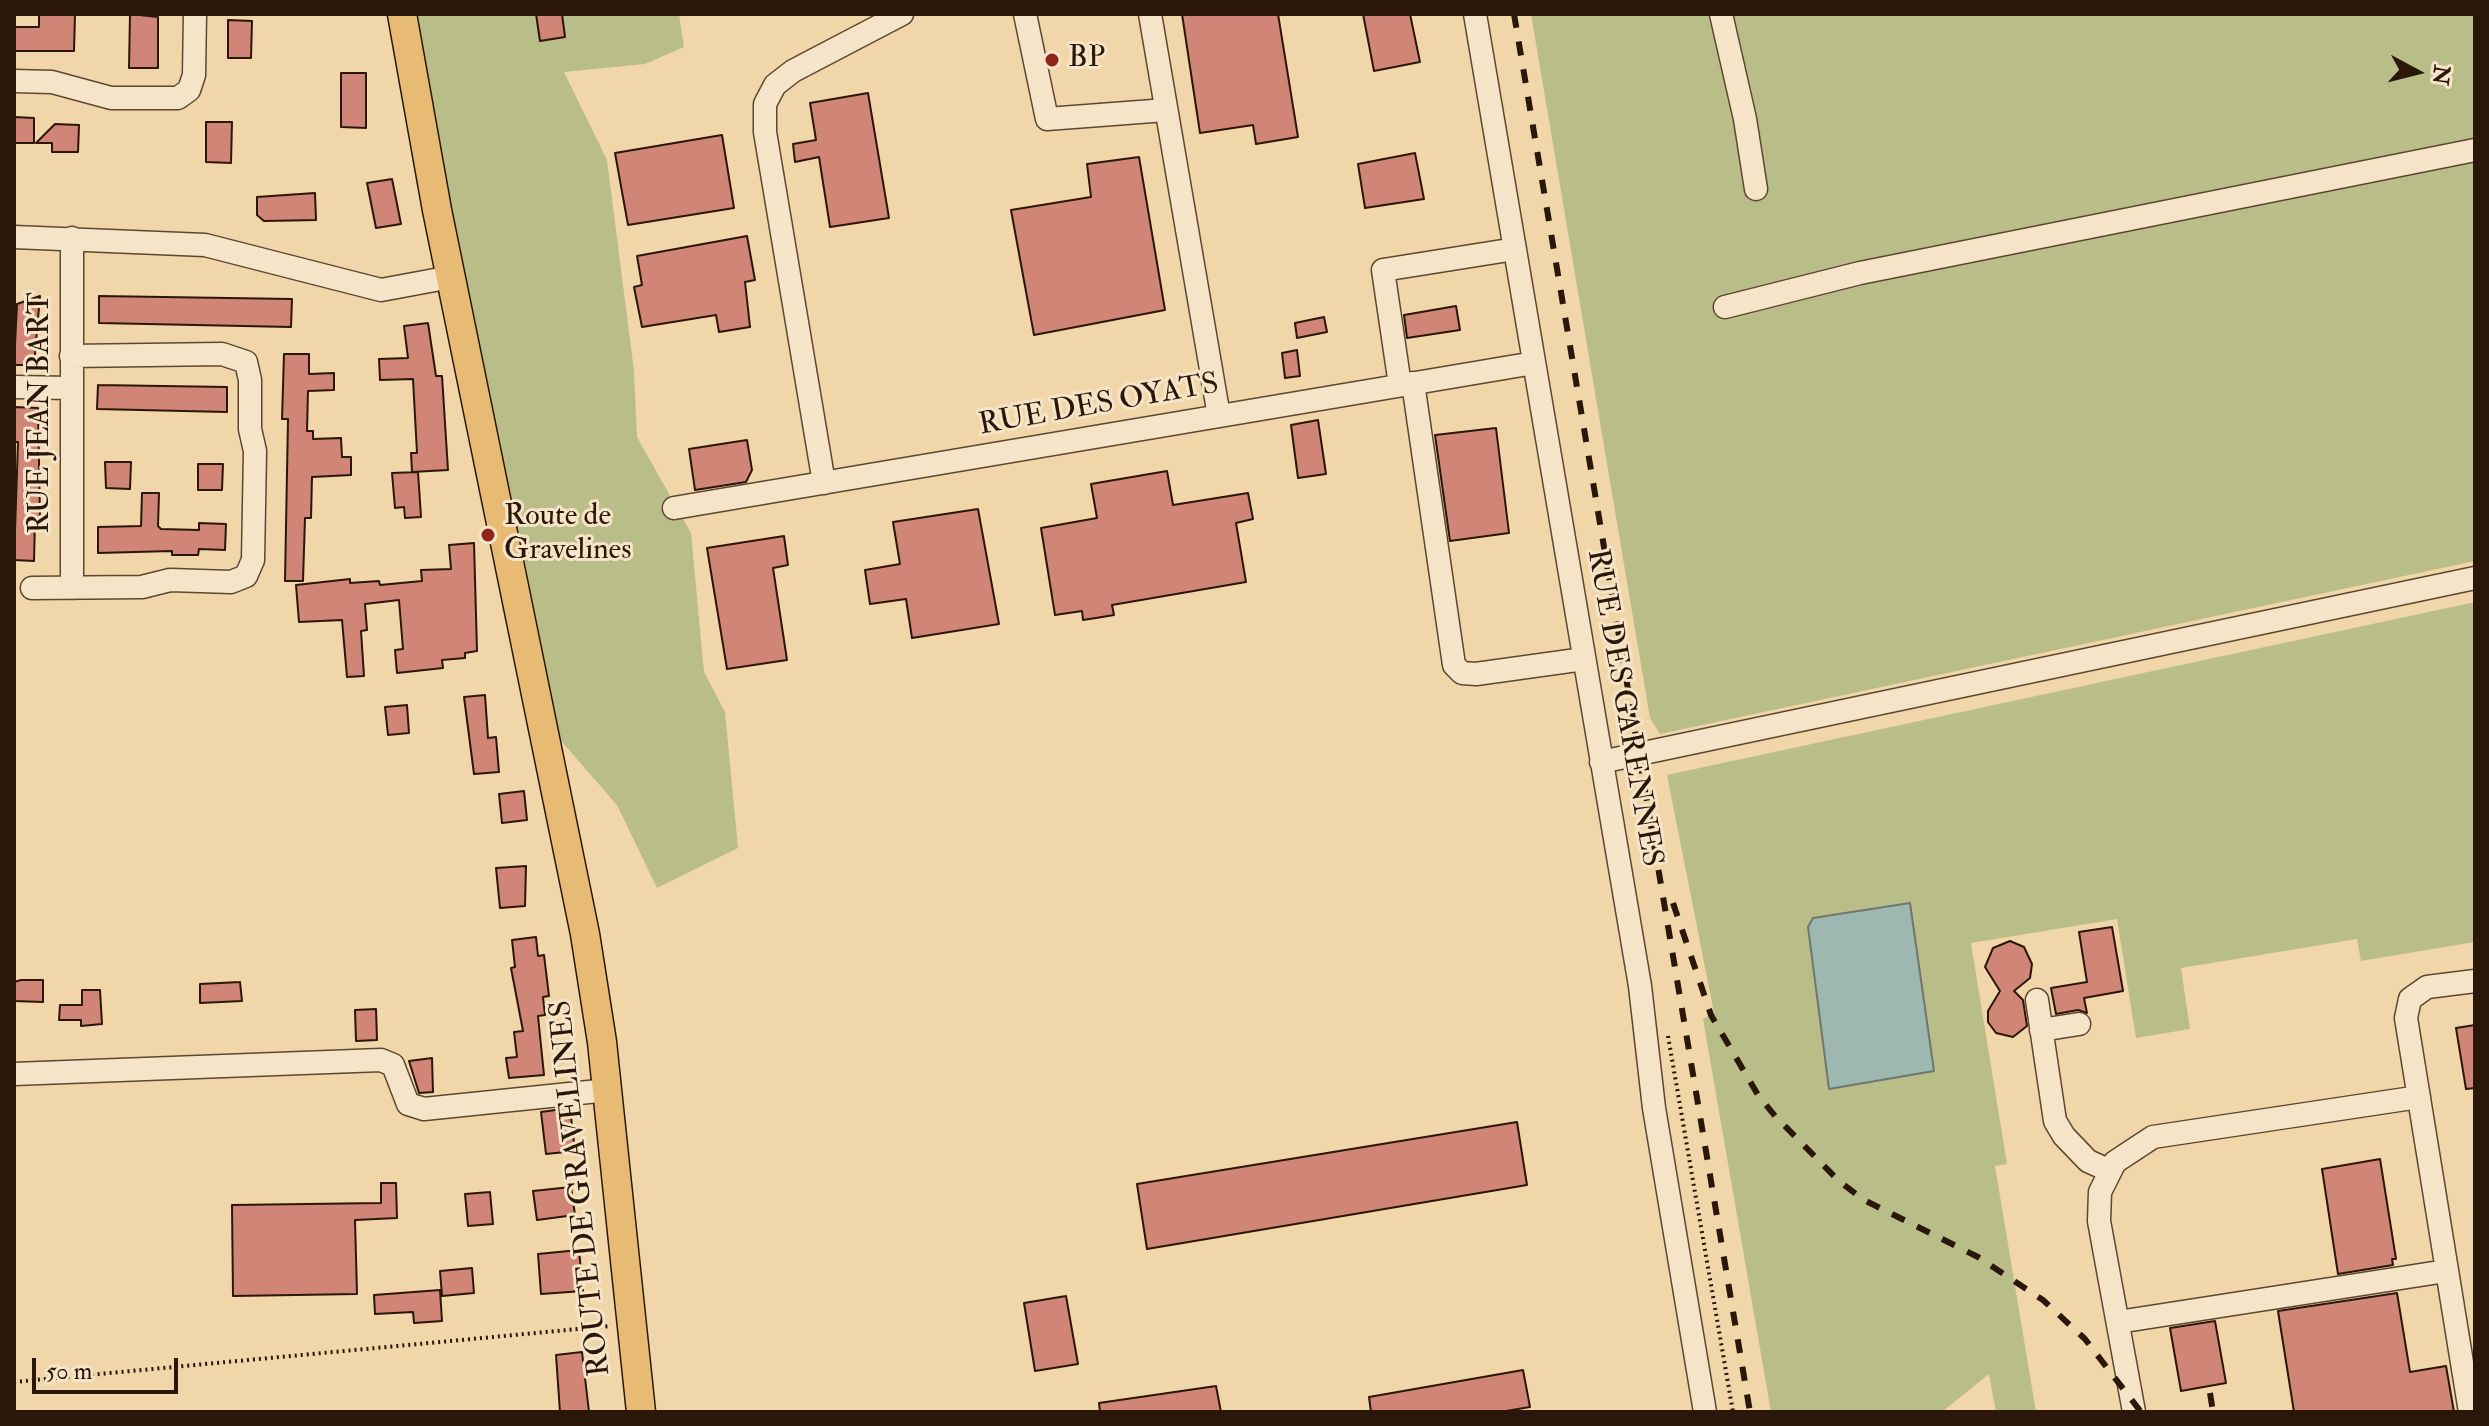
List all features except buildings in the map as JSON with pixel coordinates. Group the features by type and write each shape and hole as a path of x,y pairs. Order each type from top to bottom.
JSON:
{"main road":[{"name":"ROUTE DE GRAVELINES","path":"402,14 451,277 579,904 608,1090 641,1412"}],"street":[{"path":"14,81 52,82 111,98 178,98 189,90 194,75 195,14"},
{"path":"824,483 765,132 765,104 775,85 793,71 902,14"},
{"path":"1025,14 1047,119 1166,110"},
{"path":"1150,14 1219,416"},
{"name":"RUE DES GARENNES","path":"1475,14 1601,762 1705,1412"},
{"path":"1721,14 1745,119 1756,189"},
{"path":"1725,307 1860,273 2475,150"},
{"path":"14,237 215,246 381,290 451,277"},
{"name":"RUE JEAN BART","path":"72,238 70,455 75,498 72,588"},
{"path":"1515,249 1383,270 1407,384 1454,665 1462,673 1476,674 1584,659"},
{"path":"32,588 146,587 163,581 231,582 242,579 252,566 256,459 250,429 250,372 242,359 222,354 71,356"},
{"name":"RUE DES OYATS","path":"674,508 1534,363"},
{"path":"14,387 70,388"},
{"path":"1601,762 2475,578"},
{"path":"2470,1412 2406,1018 2410,999 2427,987 2475,981"},
{"path":"2037,1000 2055,1121 2064,1136 2088,1161 2108,1170"},
{"path":"2041,1030 2079,1024"},
{"path":"14,1074 381,1060 393,1065 397,1071 408,1104 424,1109 608,1090"},
{"path":"2134,1412 2099,1221 2100,1192 2108,1170 2131,1149 2153,1137 2419,1097"},
{"path":"2118,1322 2446,1271"}],"path":[{"path":"14,1382 633,1324"}],"green space":[{"path":"415,14 679,14 684,47 645,64 564,72 607,160 634,371 637,437 691,533 704,672 725,712 738,848 657,888 617,805 556,735 467,297"},
{"path":"1531,14 2475,14 2475,561 1660,734 1650,718"},
{"path":"2475,602 2475,942 2361,961 2357,939 2181,968 2190,1029 2136,1038 2117,919 1971,943 2007,1164 1995,1166 2036,1412 1996,1412 1989,1374 1942,1412 1771,1412 1703,1019 1714,1013 1667,775"}],"water":[{"path":"1910,903 1934,1071 1829,1089 1808,927 1813,918"}],"railway":[{"path":"1514,14 1750,1412"},
{"path":"1673,903 1711,1015 1758,1095 1775,1116 1839,1181 1864,1200 1978,1257 2043,1300 2085,1339 2141,1412"},
{"path":"2210,1393 2213,1412"}],"place":[{"name":"BP","path":"1052,60"},
{"name":"Route de Gravelines","path":"488,535"}]}
